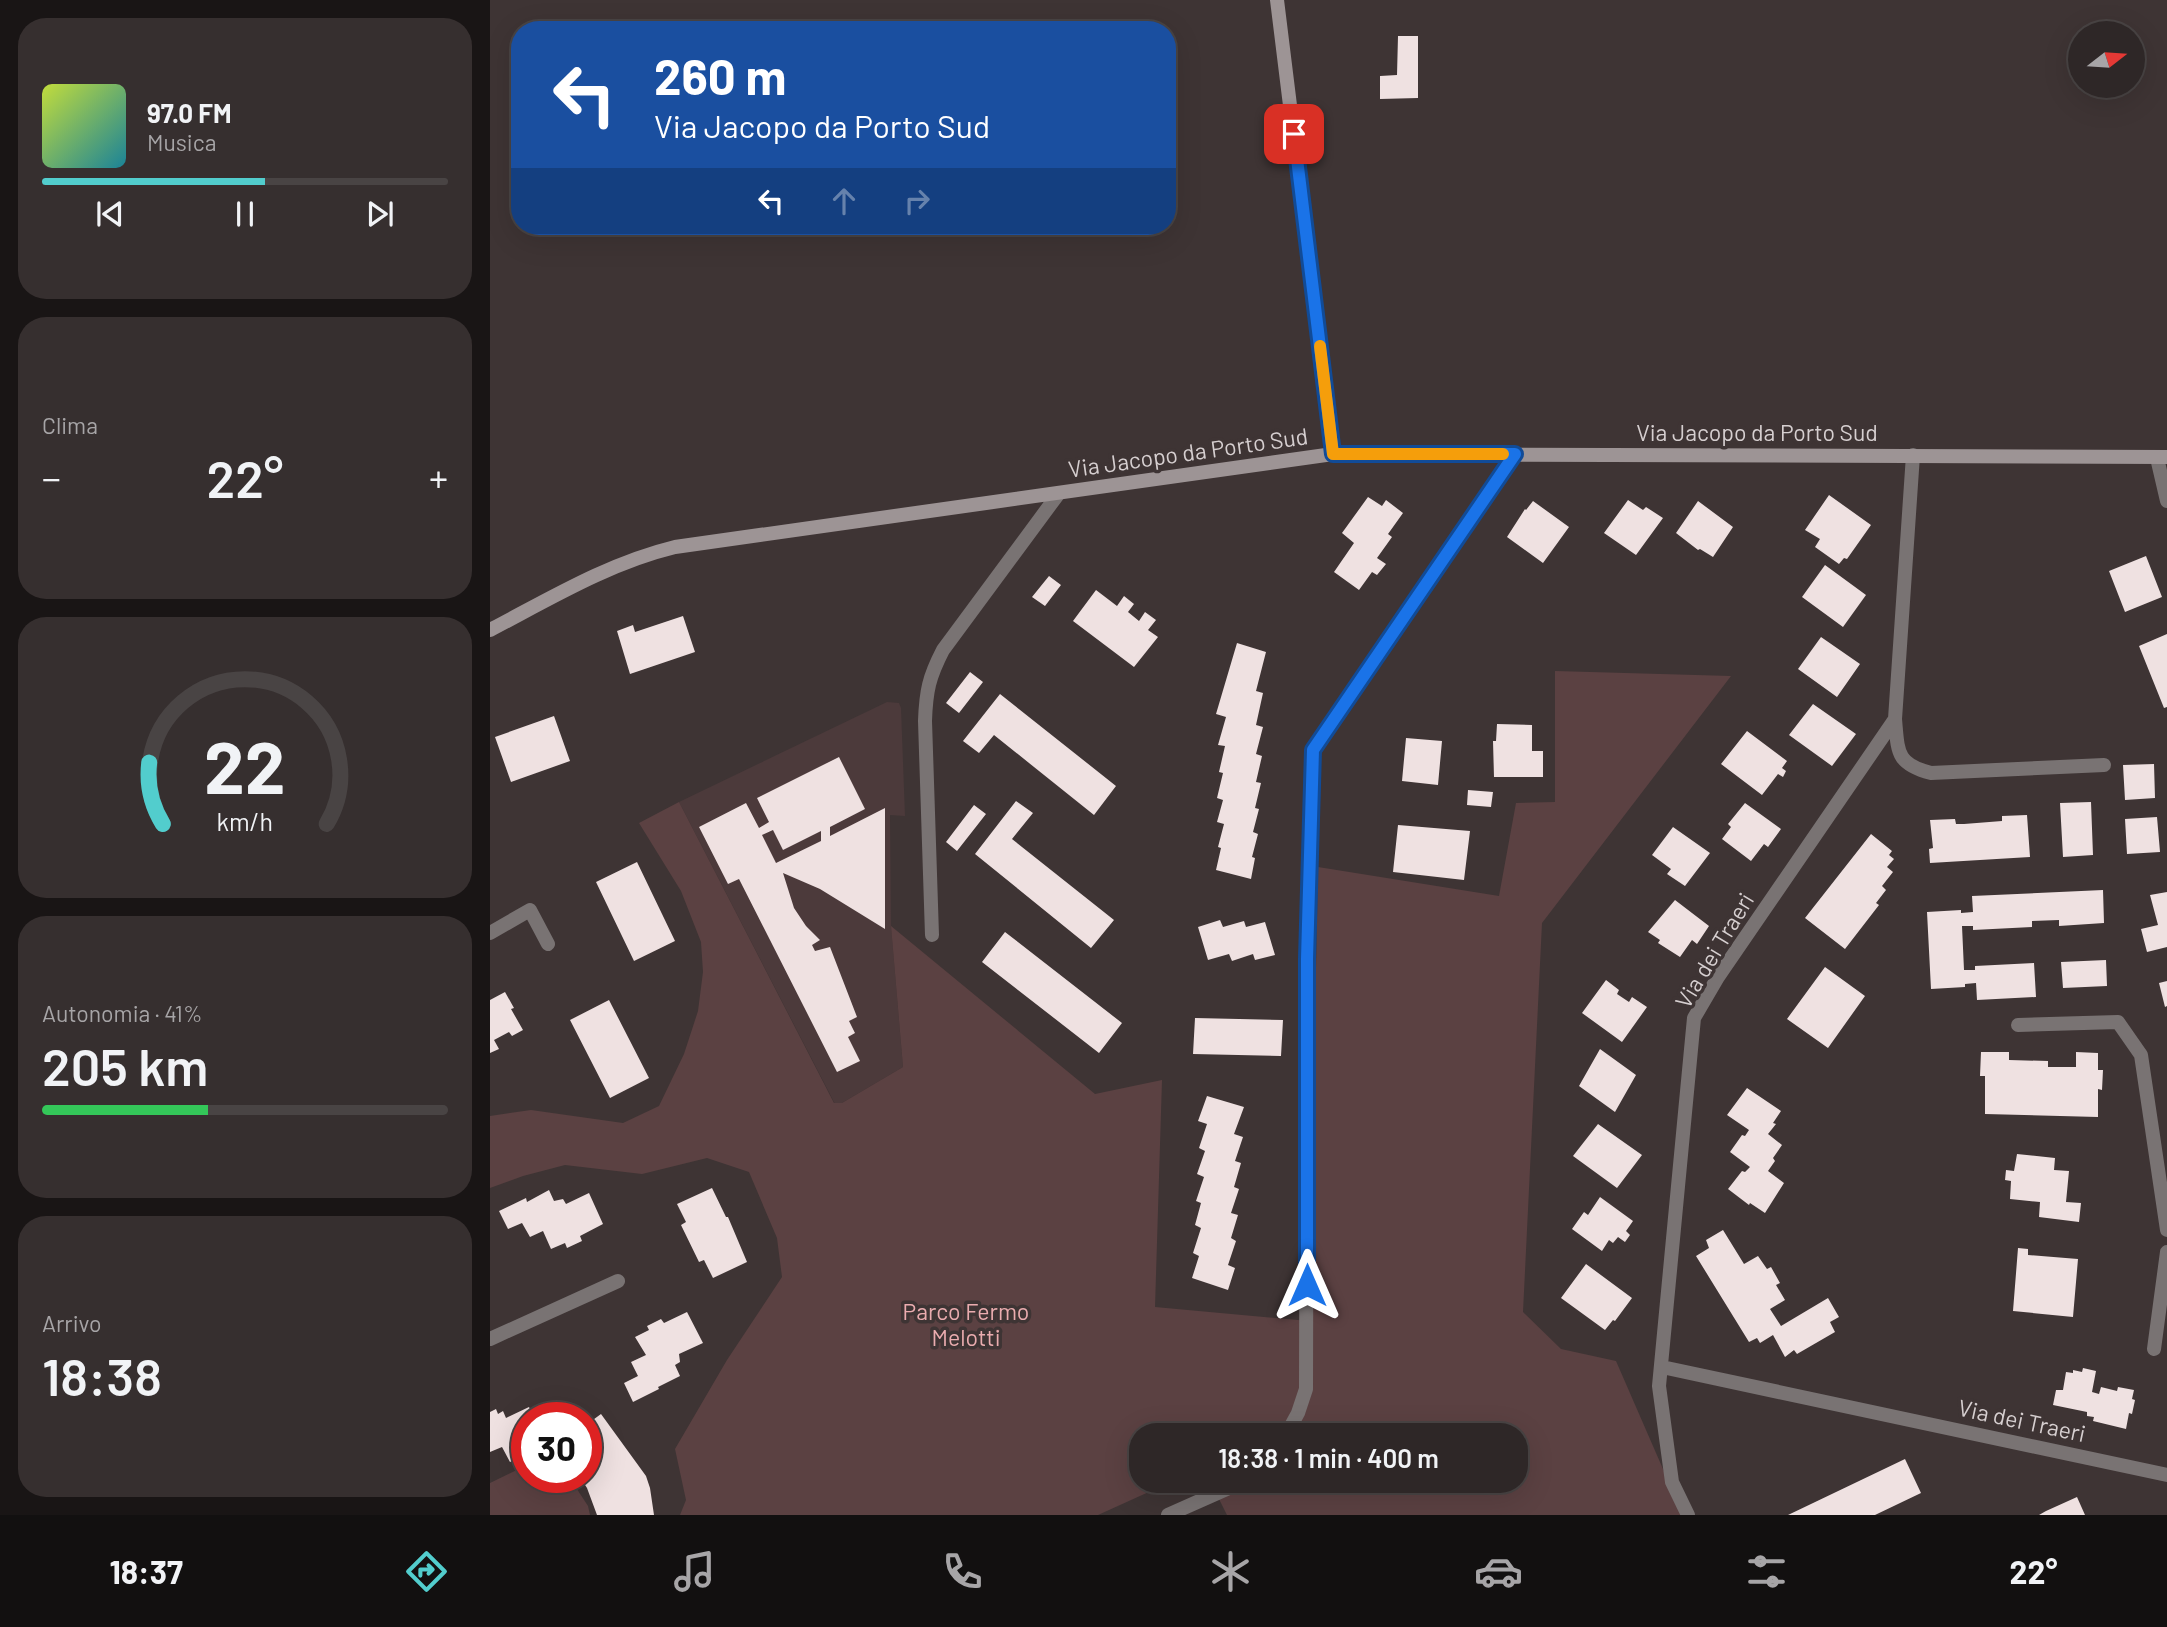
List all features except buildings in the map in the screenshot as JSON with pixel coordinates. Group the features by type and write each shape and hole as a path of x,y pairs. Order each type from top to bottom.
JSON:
{"street":[{"path":"1278,0 1333,454"},
{"name":"Via Jacopo da Porto Sud","path":"490,629 607,569 641,555 675,547 1333,454 2162,458"},
{"path":"1293,1423 1306,1389 1307,959 1313,750 1515,454"},
{"path":"1913,455 1895,719 1898,751 1911,768 1931,773 2104,765"},
{"path":"2162,458 2167,501"},
{"path":"932,935 925,721 930,675 943,650 1059,493"},
{"name":"Via dei Traeri","path":"1688,1515 1672,1482 1659,1386 1695,1018 1718,977 1895,719"},
{"path":"490,933 530,910 548,944"},
{"path":"2018,1025 2118,1022 2141,1055 2167,1230"},
{"path":"2154,1349 2167,1252"},
{"path":"490,1339 618,1281"},
{"name":"Via dei Traeri","path":"1662,1367 2167,1475"},
{"path":"1168,1515 1218,1493"}],"shaded area":[{"path":"887,702 899,703 901,708 905,816 890,815 891,925 903,1067 842,1103 835,1104 679,802"}],"green space":[{"name":"Parco Fermo Melotti","path":"1555,671 1731,676 1542,923 1523,1312 1561,1349 1616,1361 1683,1515 1227,1515 1216,1493 1528,1493 1528,1423 1129,1423 1129,1493 1147,1493 1098,1515 680,1515 686,1500 675,1449 727,1360 782,1277 777,1238 749,1172 707,1158 642,1174 565,1165 490,1188 490,1116 531,1110 623,1123 659,1106 684,1054 698,1011 703,972 701,942 681,891 639,823 679,802 834,1103 842,1103 903,1067 891,926 1095,1094 1162,1080 1155,1307 1309,1321 1318,867 1499,896 1516,803 1555,802"},
{"path":"511,1473 511,1493 579,1493 590,1515 490,1515 490,1483"}],"slow traffic":[{"path":"1320,346 1333,454 1503,454"}],"route":[{"path":"1294,134 1333,454 1515,454 1313,750 1307,959 1307,1285"}]}
